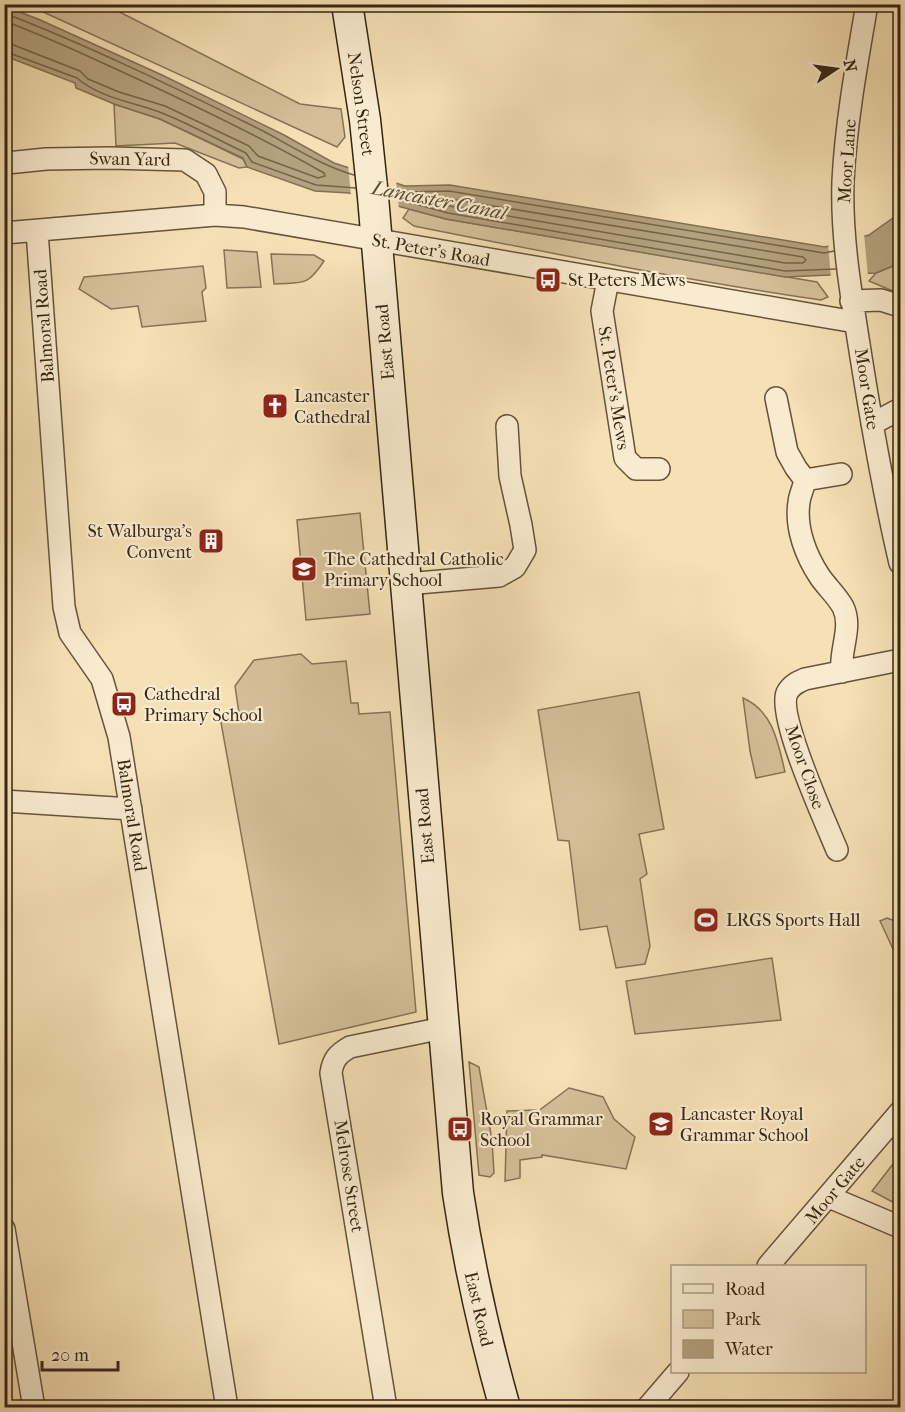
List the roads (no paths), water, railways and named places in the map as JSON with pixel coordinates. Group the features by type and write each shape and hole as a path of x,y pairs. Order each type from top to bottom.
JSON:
{"street":[{"name":"Nelson Street","path":"347,4 366,136 377,241"},
{"name":"Moor Lane","path":"855,322 844,224 843,182 867,4"},
{"name":"Swan Yard","path":"7,163 46,159 185,160 206,174 215,192 215,215"},
{"name":"St. Peter's Road","path":"4,232 215,215 244,217 855,322"},
{"name":"Balmoral Road","path":"37,231 64,607 70,633 102,679 118,737 227,1407"},
{"name":"East Road","path":"377,241 458,1193 466,1248 489,1352 505,1407"},
{"name":"St. Peter's Mews","path":"608,280 602,311 625,458 636,469 659,469"},
{"path":"850,292 900,306"},
{"name":"Moor Gate","path":"855,322 872,424 900,563"},
{"path":"776,398 786,452 805,480"},
{"path":"872,424 900,409"},
{"path":"406,584 499,576 515,567 525,550 522,525 510,476 507,426"},
{"path":"805,480 841,474"},
{"path":"805,480 799,500 798,519 811,562 843,608 846,624 841,661 842,672"},
{"name":"Moor Close","path":"837,850 812,792 789,724 785,706 787,693 794,684 900,660"},
{"path":"4,801 131,809"},
{"name":"Melrose Street","path":"387,1407 332,1073 333,1060 351,1047 443,1028"},
{"name":"Moor Gate","path":"769,1265 900,1112"},
{"path":"829,1197 900,1227"},
{"path":"4,1229 11,1317 34,1407"},
{"path":"647,1407 676,1373"}],"water":[{"name":"Lancaster Canal","path":"4,6 162,75 284,135 334,163 405,186 450,185 825,247 869,235 900,213 900,263 876,273 785,277 446,219 349,193 315,191 247,167 243,158 160,119 114,104 76,88 75,83 5,56"}],"place":[{"name":"St Peters Mews","path":"548,280"},
{"name":"Lancaster Cathedral","path":"275,406"},
{"name":"St Walburga's Convent","path":"211,541"},
{"name":"The Cathedral Catholic Primary School","path":"304,569"},
{"name":"Cathedral Primary School","path":"124,704"},
{"name":"LRGS Sports Hall","path":"706,920"},
{"name":"Lancaster Royal Grammar School","path":"661,1124"},
{"name":"Royal Grammar School","path":"460,1129"}]}
